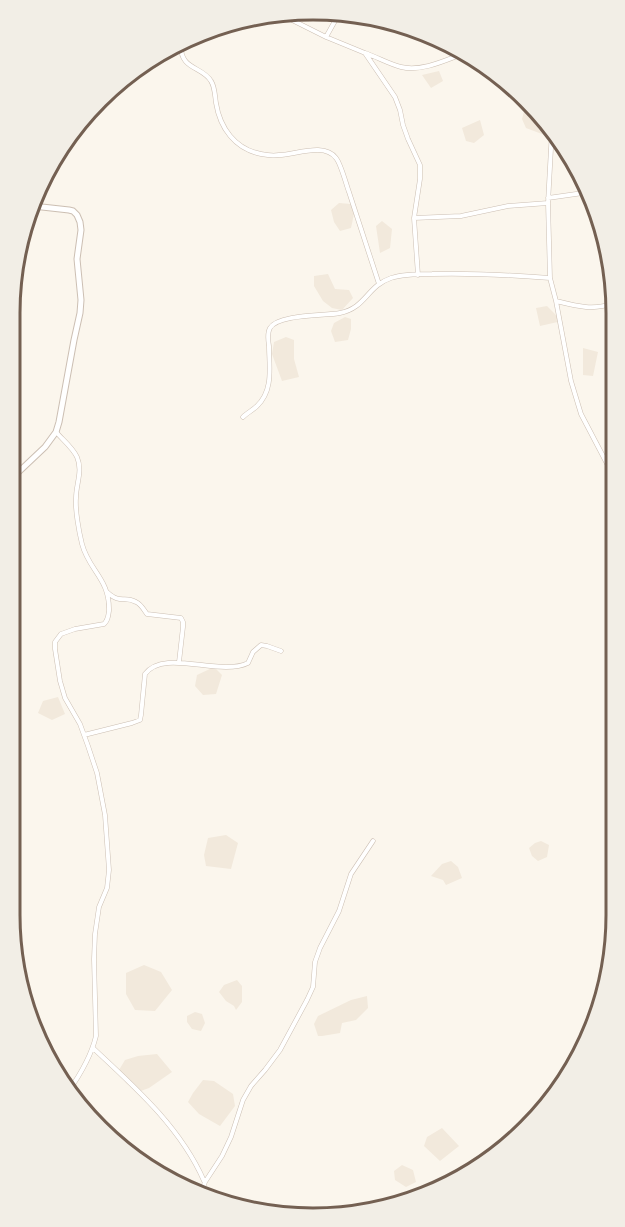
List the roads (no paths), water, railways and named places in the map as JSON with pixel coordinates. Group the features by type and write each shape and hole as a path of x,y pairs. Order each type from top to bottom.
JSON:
{"street":[{"path":"292,20 326,37 404,68 428,65 453,56"},
{"path":"326,37 335,20"},
{"path":"182,51 188,65 212,82 219,120 226,133 238,145 262,155 280,156 319,150 328,152 336,158 378,284"},
{"path":"365,53 395,97 408,139 420,165 414,218 418,274"},
{"path":"551,143 548,201 550,278 571,381 581,414 606,462"},
{"path":"414,218 461,216 580,194"},
{"path":"20,471 45,447 56,432 80,314 81,300 76,259 81,230 80,222 73,211 39,207"},
{"path":"243,417 258,406 267,393 270,377 268,333 277,321 340,313 353,309 378,284 391,277 418,274 482,274 550,278"},
{"path":"556,301 593,308 606,307"},
{"path":"56,432 75,454 79,463 76,507 82,543 87,558 104,583 109,603 107,621 101,625 75,629 61,634 55,649 62,690 80,724 97,773 105,815 109,870 106,888 99,907 95,934 96,1036 93,1048 74,1084"},
{"path":"107,591 118,600 139,603 147,614 181,618 183,627 179,662"},
{"path":"84,735 140,720 145,674 155,665 179,662 208,666 237,666 248,663 253,651 261,645 280,651"},
{"path":"203,1186 231,1137 243,1100 251,1086 280,1050 307,1000 313,987 315,962 320,948 339,911 351,874 373,842"},
{"path":"93,1048 145,1098 167,1123 197,1165 205,1182"}]}
